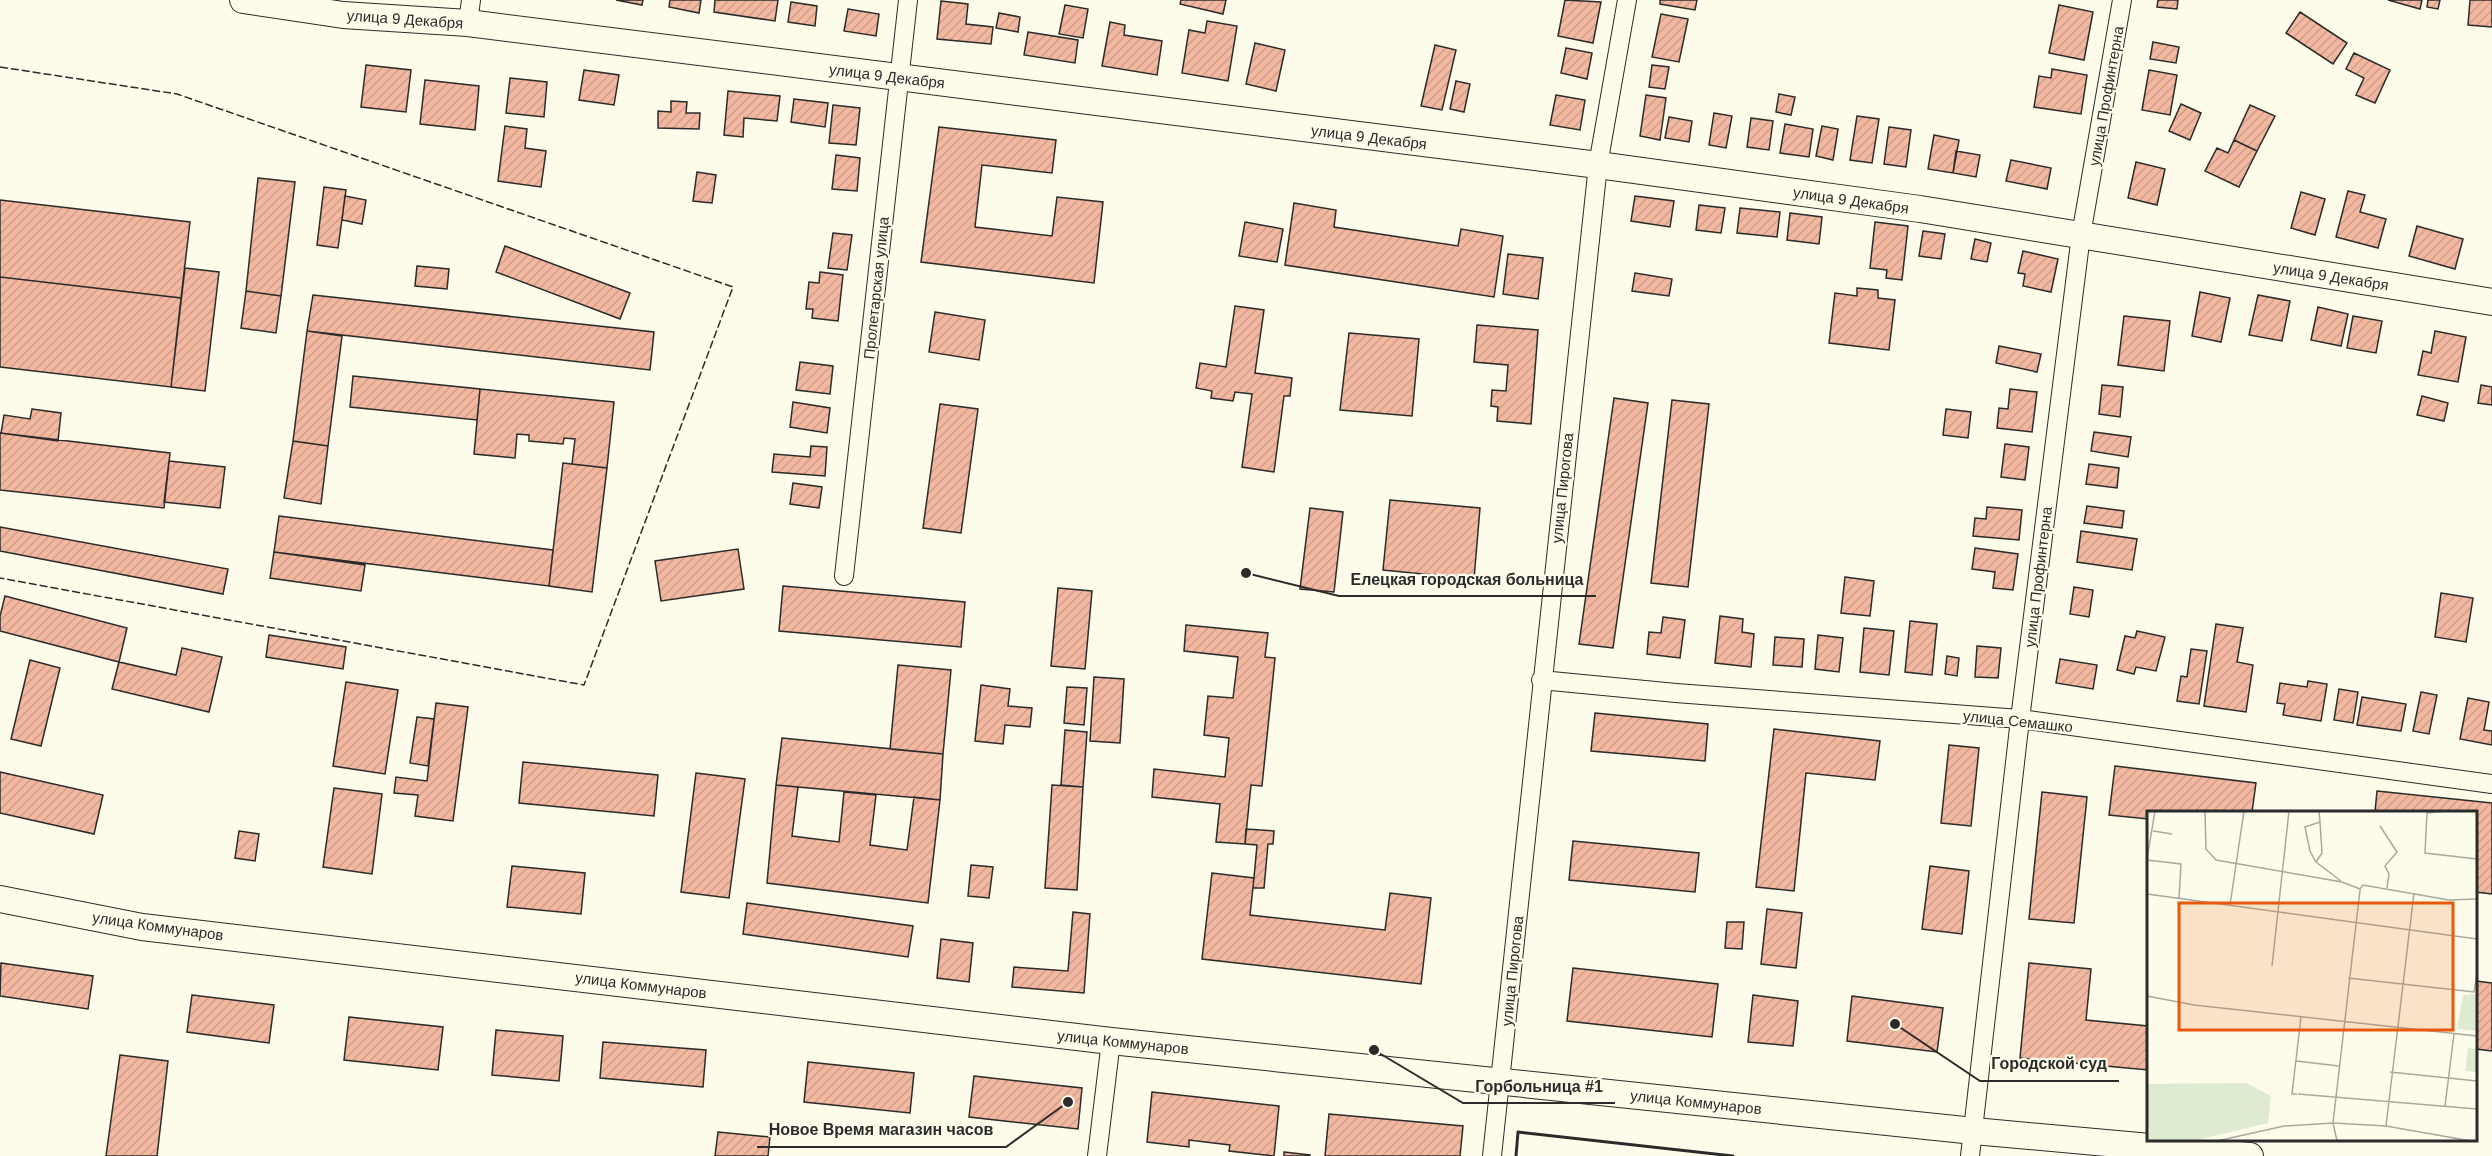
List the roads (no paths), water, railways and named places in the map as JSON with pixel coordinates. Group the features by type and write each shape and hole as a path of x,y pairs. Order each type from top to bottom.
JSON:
{"street":[{"name":"улица 9 Декабря","path":"243,0 343,15 470,12 899,77 1598,165 1920,209 2492,302"},
{"name":"Пролетарская улица","path":"844,576 908,0"},
{"name":"улица Пирогова","path":"1492,1156 1541,680 1598,165 1627,0"},
{"name":"улица Профинтерна","path":"1971,1156 2020,719 2082,235 2122,0"},
{"name":"улица Семашко","path":"1541,680 1676,693 2020,719 2492,784"},
{"name":"улица Коммунаров","path":"0,899 142,927 1111,1041 1974,1131 2250,1156"},
{"path":"1097,1156 1111,1041"}],"place":[{"name":"Елецкая городская больница","path":"1246,573"},
{"name":"Городской суд","path":"1895,1024"},
{"name":"Горбольница #1","path":"1374,1050"},
{"name":"Новое Время магазин часов","path":"1068,1102"}]}
